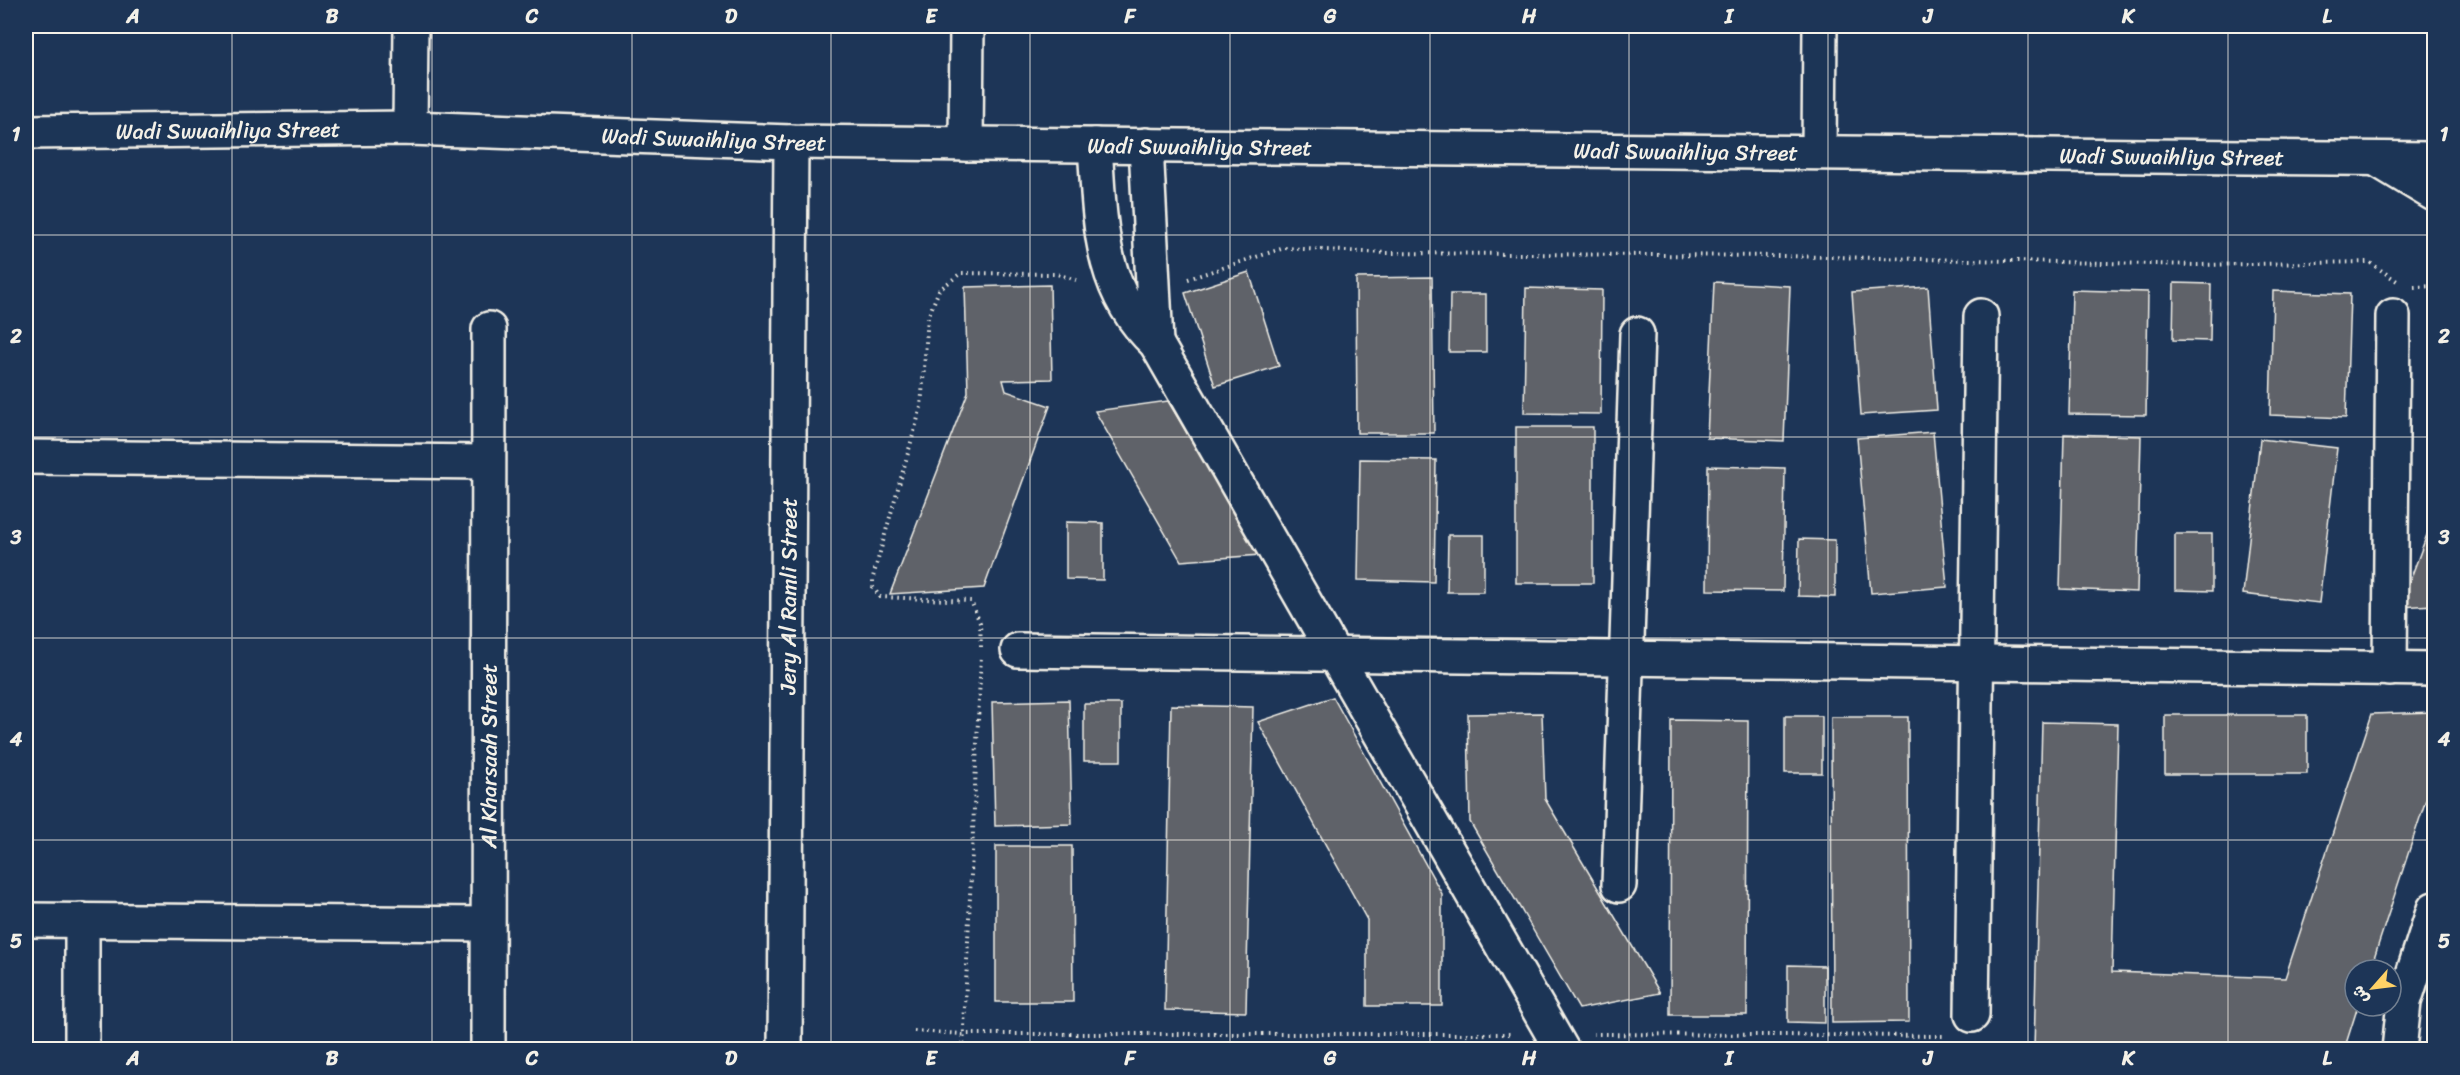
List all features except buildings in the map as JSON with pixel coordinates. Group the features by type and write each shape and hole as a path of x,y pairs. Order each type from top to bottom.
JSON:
{"street":[{"path":"410,128 411,26"},
{"path":"966,144 967,26"},
{"path":"1819,152 1820,26"},
{"name":"Wadi Swuaihliya Street","path":"26,132 410,128 791,142 2434,159"},
{"name":"Jery Al Ramli Street","path":"785,1050 791,142"},
{"path":"1095,145 1102,229 1107,260 1117,292 1140,328 1156,343 1557,1042"},
{"path":"1146,145 1156,343"},
{"path":"2375,158 2434,194"},
{"path":"1972,1015 1981,316"},
{"path":"2390,669 2393,316"},
{"name":"Al Kharsaah Street","path":"488,1050 489,329"},
{"path":"1619,885 1637,334"},
{"path":"26,457 488,462"},
{"path":"1018,650 2434,669"},
{"path":"2399,1050 2404,1002 2434,909"},
{"path":"26,920 487,924"},
{"path":"82,920 82,1050"}],"path":[{"path":"1154,290 1284,248 1386,253 1783,256 2197,265 2369,262 2406,287 2434,286"},
{"path":"963,1050 981,668 980,623 971,601 880,597 873,587 873,577 921,407 928,317 939,291 961,273 1057,274 1117,292"},
{"path":"914,1031 963,1034 1557,1042 1975,1036 1972,1015"}]}
